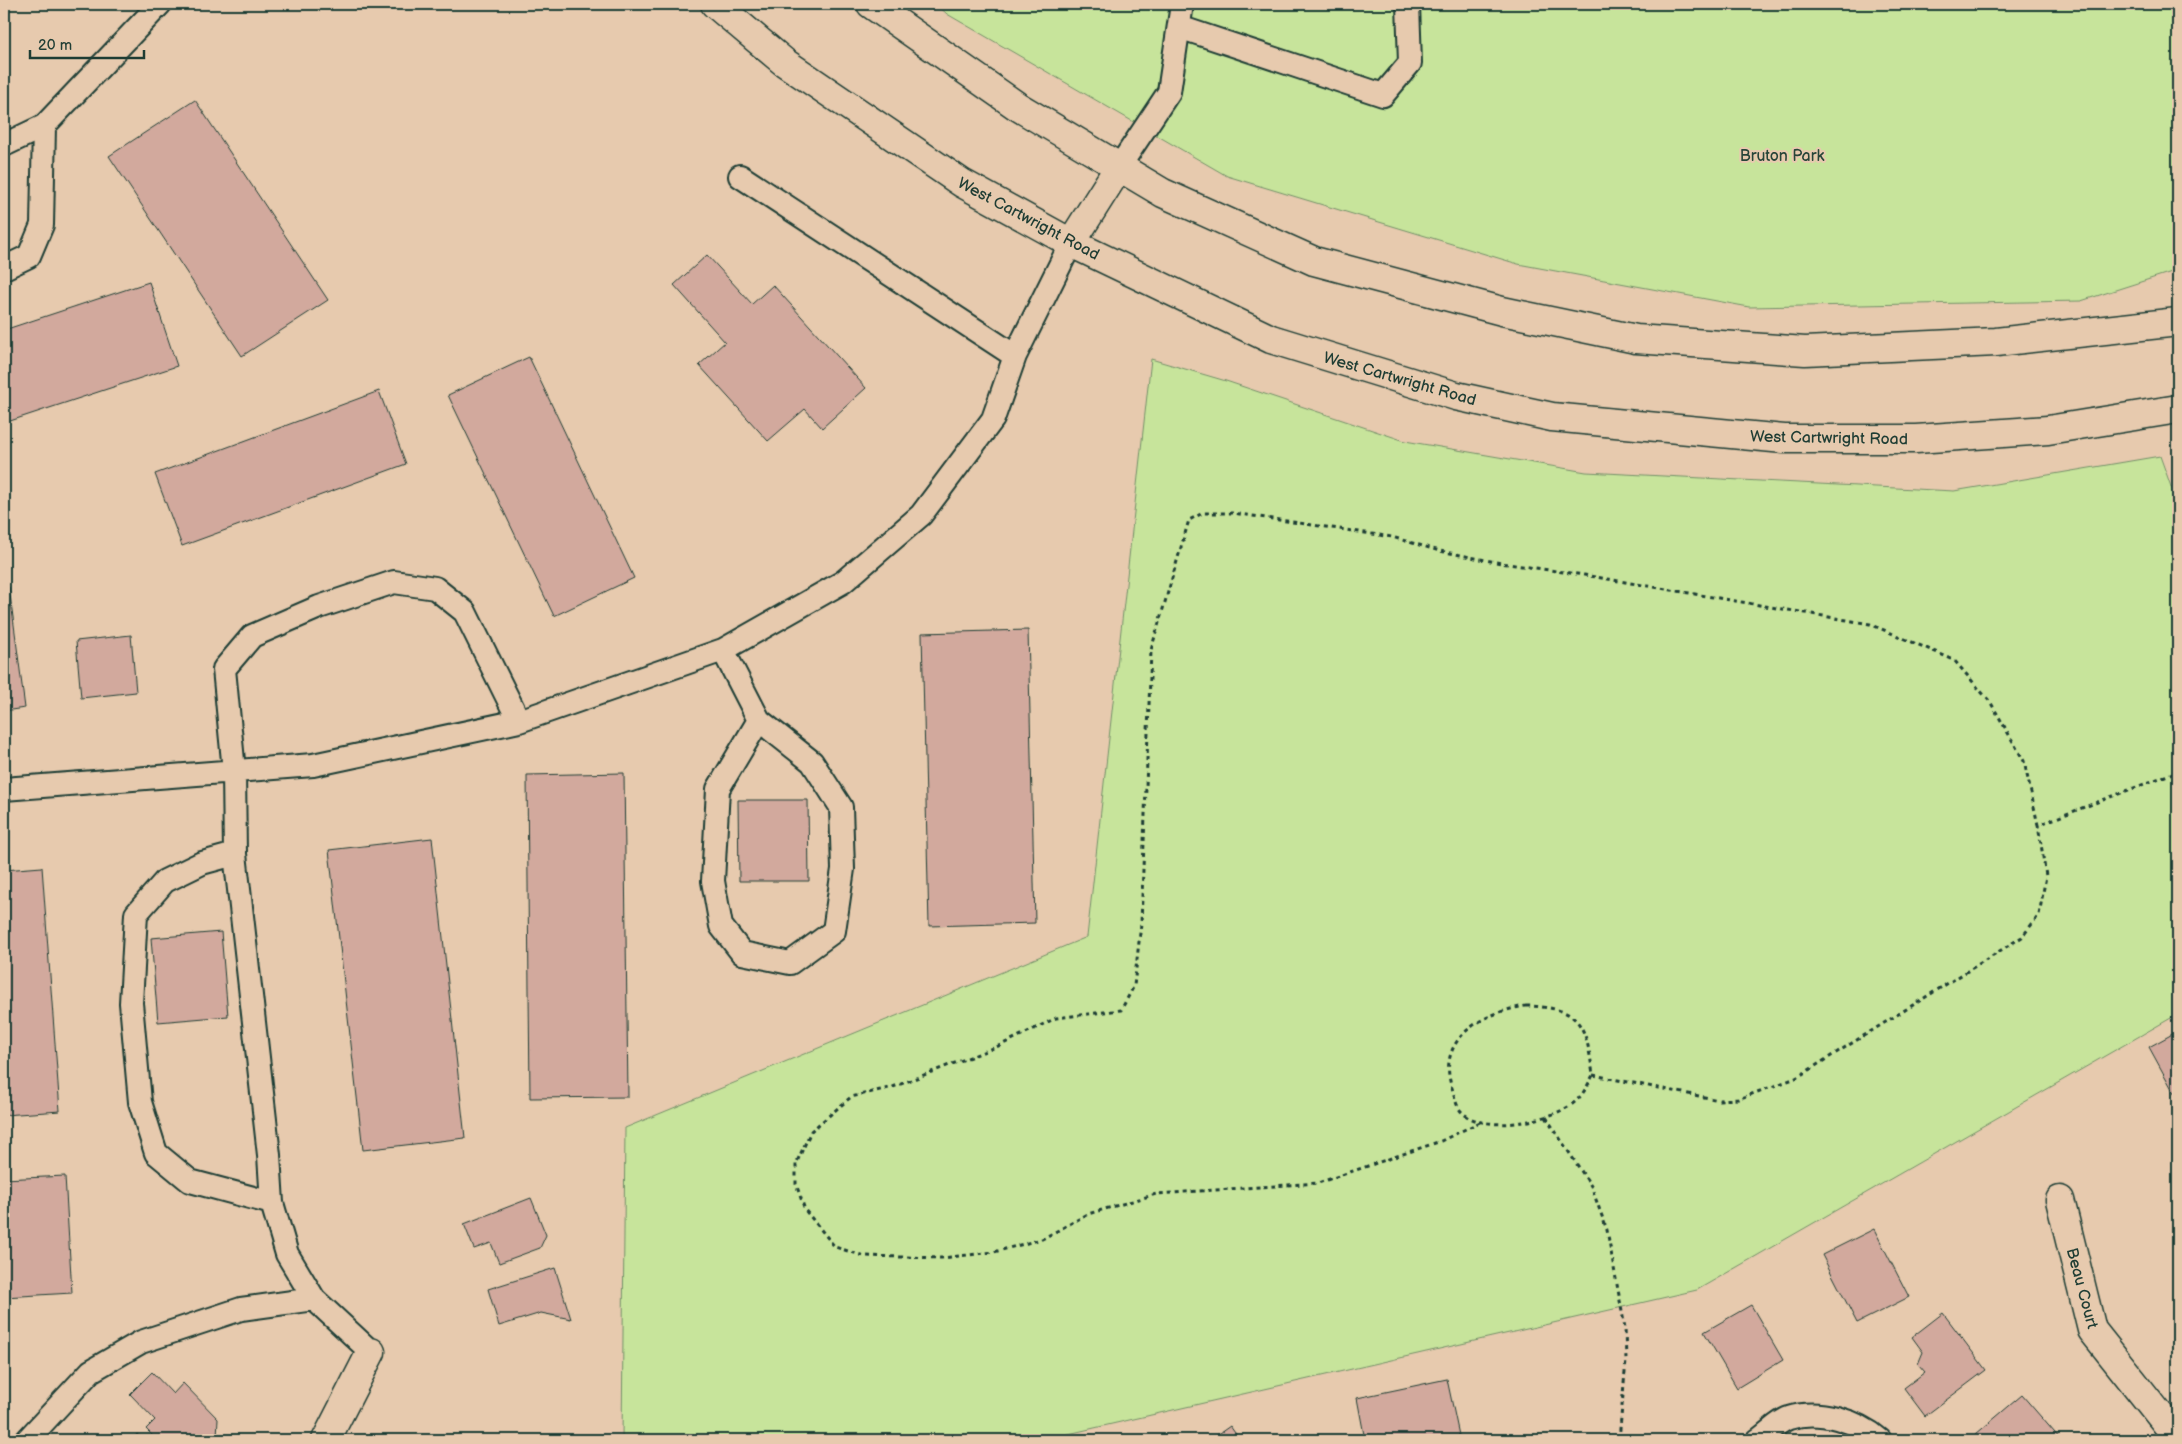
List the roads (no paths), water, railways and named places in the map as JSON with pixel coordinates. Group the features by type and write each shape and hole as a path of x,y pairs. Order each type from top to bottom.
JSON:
{"main road":[{"name":"West Cartwright Road","path":"715,4 784,62 962,183 1071,243 1271,339 1456,396 1552,417 1784,439 1916,439 2048,430 2178,409"},
{"path":"871,4 1017,106 1163,193 1314,261 1502,311 1636,339 1805,351 1996,342 2178,322"},
{"path":"1071,243 1119,167"},
{"name":"Beau Court","path":"2060,1200 2092,1330 2178,1438"},
{"path":"326,1440 371,1352"}],"lane":[{"path":"4,145 44,126 160,4"},
{"path":"1119,167 1169,92 1182,4"},
{"path":"1179,27 1383,95 1410,63 1408,4"},
{"path":"4,268 29,256 42,225 44,126"},
{"path":"740,176 1015,356"},
{"path":"4,789 313,765 519,721 723,650 843,582 921,515 993,419 1015,356 1071,243"},
{"path":"371,1352 314,1299 287,1254 272,1203 270,1155 235,854 234,771 224,669 252,636 319,608 394,582 435,588 465,612 519,721"},
{"path":"723,650 759,720 812,762 841,807 843,869 834,931 790,964 742,953 721,926 713,881 718,789 759,720"},
{"path":"235,854 202,863 165,881 136,914 131,1003 140,1102 156,1153 190,1181 272,1203"},
{"path":"27,1440 91,1371 141,1342 241,1309 314,1299"},
{"path":"1758,1440 1789,1418 1812,1415 1835,1418 1869,1430 1880,1440"}],"park label":[{"name":"Bruton Park","path":"1782,155"}]}
